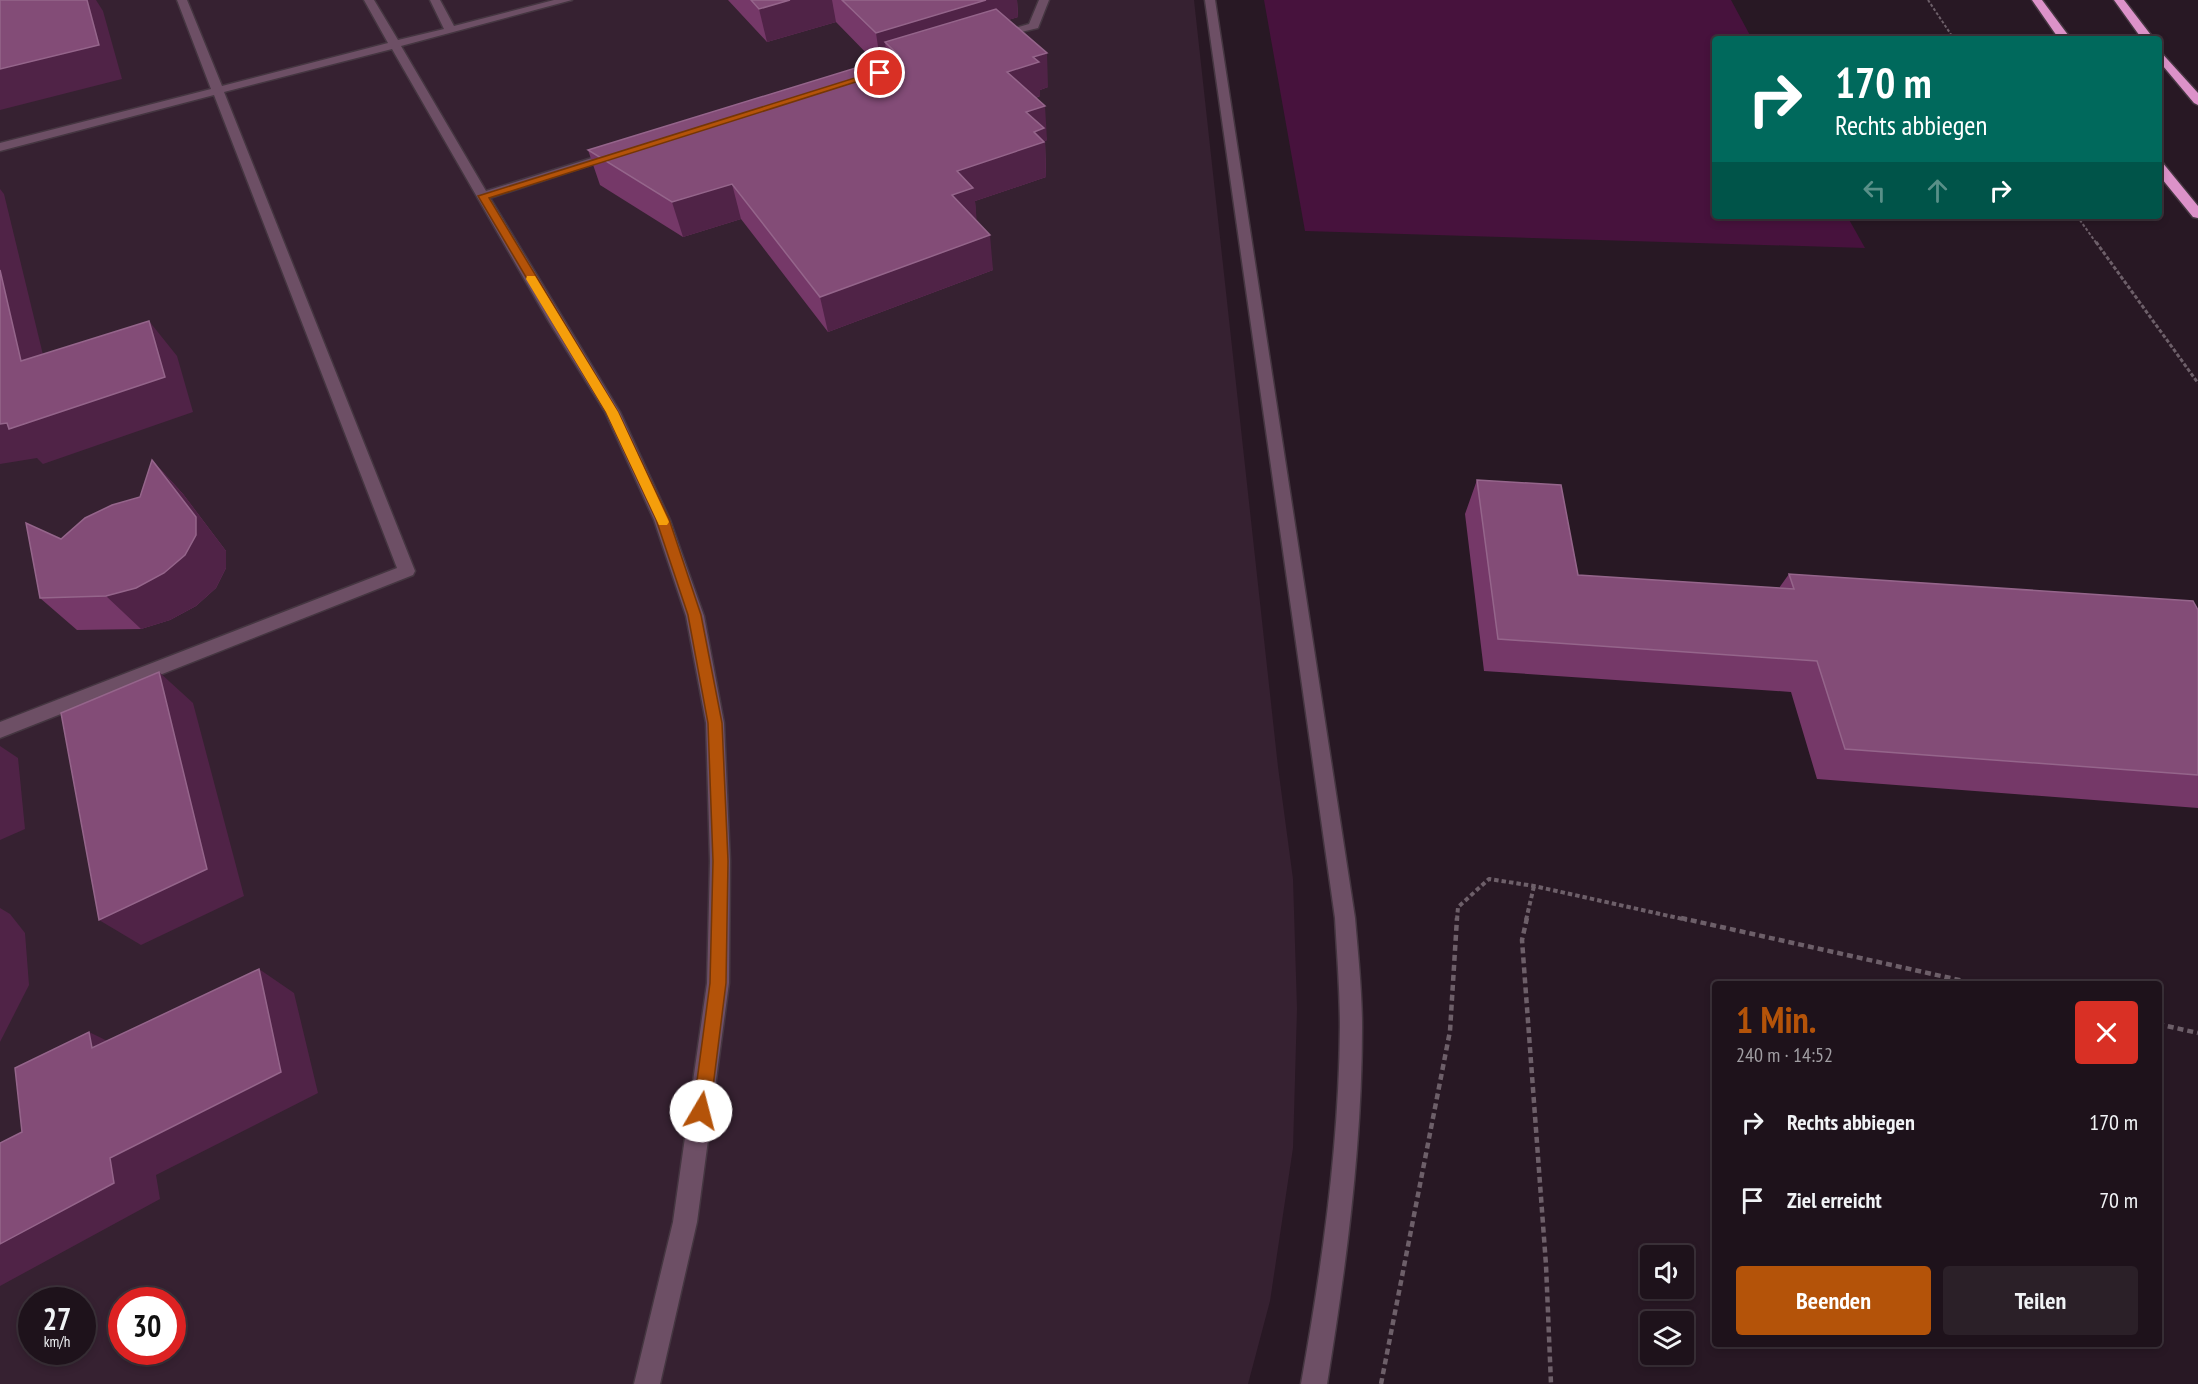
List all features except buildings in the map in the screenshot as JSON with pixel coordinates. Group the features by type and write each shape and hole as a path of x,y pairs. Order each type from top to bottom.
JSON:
{"highway":[{"path":"2037,0 2063,36"},
{"path":"2119,0 2146,36"},
{"path":"2162,57 2198,101"},
{"path":"2162,170 2198,214"}],"street":[{"path":"0,730 407,571 182,0"},
{"path":"369,0 612,412 662,519 695,615 715,723 720,861 718,983 685,1221 647,1384"},
{"path":"435,0 450,30"},
{"path":"0,147 567,0"},
{"path":"979,43 1034,26 1044,0"},
{"path":"1210,0 1345,918 1351,1026 1347,1145 1334,1273 1314,1384"},
{"path":"483,196 622,153"}],"path":[{"path":"1928,0 1952,36"},
{"path":"2079,219 2198,384"},
{"path":"1381,1384 1411,1243 1450,1031 1458,907 1489,879 1534,886 1963,981"},
{"path":"1534,886 1522,940 1546,1264 1551,1384"},
{"path":"2162,1025 2198,1033"}],"shaded area":[{"path":"0,0 1194,0 1278,767 1293,879 1297,1009 1293,1148 1270,1301 1248,1384 0,1384"},
{"path":"1264,0 1731,0 1750,36 1712,36 1712,219 1849,219 1865,248 1305,231"}],"slow traffic":[{"path":"531,279 612,412 663,522"}],"route":[{"path":"701,1111 718,983 720,861 715,723 695,615 662,519 612,412 556,322 483,196 880,73"}]}
